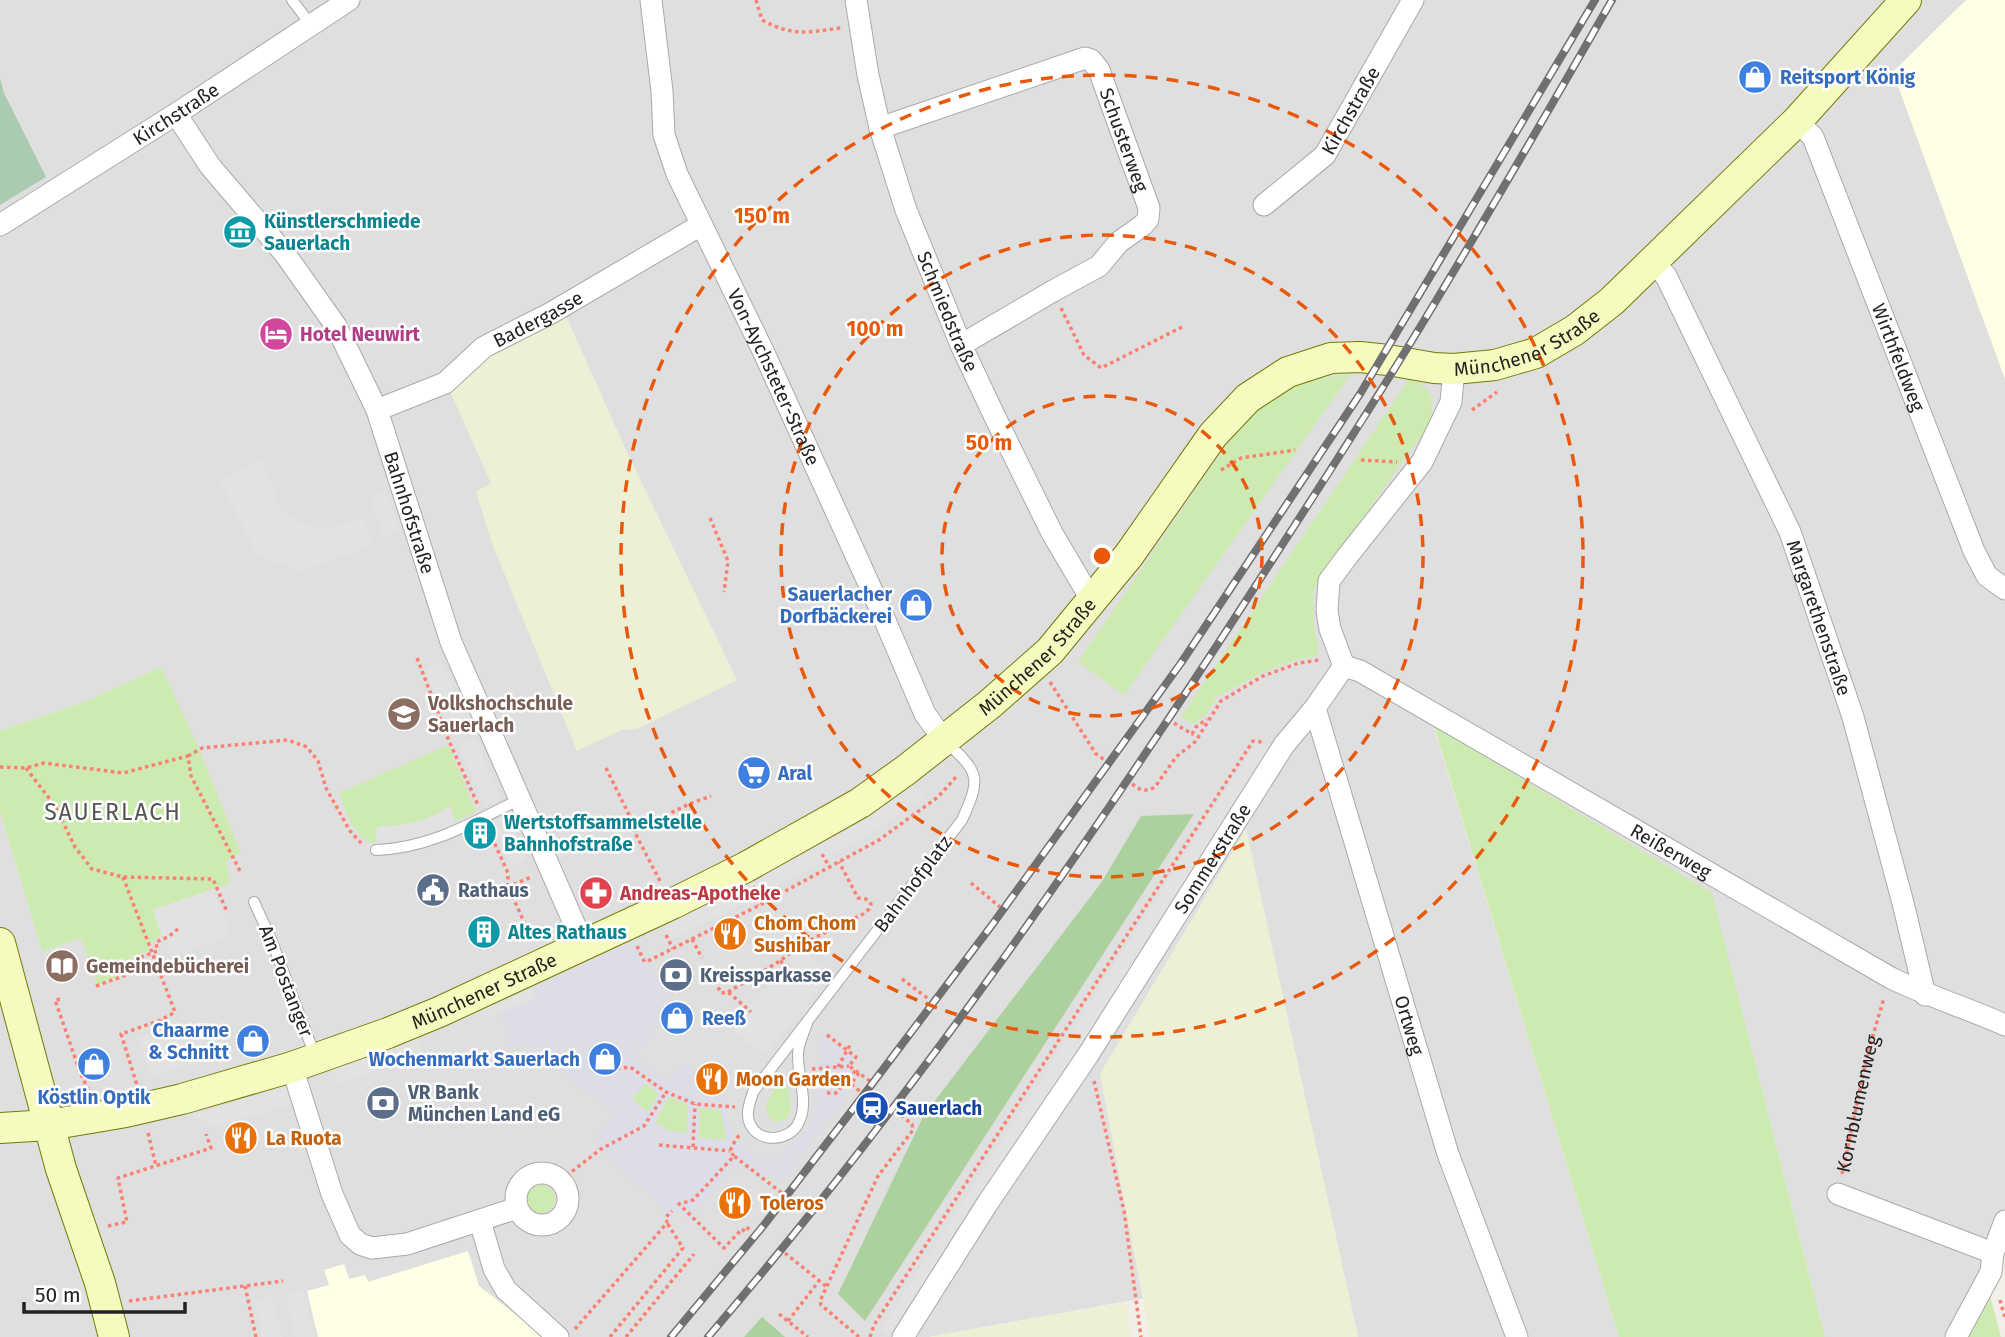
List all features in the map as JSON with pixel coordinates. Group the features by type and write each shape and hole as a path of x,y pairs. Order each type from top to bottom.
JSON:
{"main road":[{"name":"Münchener Straße","path":"0,1128 49,1125 137,1109 227,1087 305,1063 439,1012 584,946 746,867 955,750 990,704 1050,651 1092,601 1163,510 1213,435 1248,398 1288,372 1331,358 1360,357 1454,369 1495,365 1536,353 1575,330 1612,301 1797,121 1906,0"},
{"path":"0,943 64,1178 100,1283 114,1337"}],"street":[{"name":"Kirchstraße","path":"0,225 349,0"},
{"name":"Von-Aychsteter-Straße","path":"650,0 662,91 664,135 677,174 765,355 925,714 955,750"},
{"name":"Schmiedstraße","path":"856,0 880,128 905,210 961,345 994,415 1052,533 1092,601"},
{"name":"Kirchstraße","path":"1264,205 1325,155 1413,0"},
{"name":"Schusterweg","path":"880,128 1077,60 1091,60 1099,70 1150,214 1143,225 1119,242 1099,266 961,345"},
{"name":"Bahnhofstraße","path":"176,114 210,166 285,254 336,326 377,410 451,642 584,946"},
{"name":"Wirthfeldweg","path":"1797,121 1813,137 1974,551 1987,576 2005,589"},
{"name":"Badergasse","path":"377,410 445,383 484,346 551,313 701,225"},
{"name":"Margarethenstraße","path":"1653,262 1666,276 1790,532 1853,717 1925,995"},
{"path":"1344,666 1330,629 1327,611 1329,581 1423,463 1451,402 1454,369"},
{"name":"Reißerweg","path":"1344,666 1371,677 1891,978 1925,995 1979,1013 2005,1025"},
{"name":"Sommerstraße","path":"903,1337 987,1204 1088,1055 1284,745 1315,708 1344,666"},
{"name":"Ortweg","path":"1315,708 1448,1154 1517,1337"},
{"path":"305,1063 332,1194 350,1235 355,1240 372,1248 407,1244 517,1208"},
{"path":"542,1172 561,1180 569,1197 568,1207 557,1222 538,1226 522,1217 516,1198 518,1187 524,1180 542,1172"},
{"name":"Kornblumenweg","path":"1838,1194 1993,1253"},
{"path":"480,1221 494,1269 506,1290 558,1337"},
{"path":"1956,1337 1991,1272 1993,1253 2005,1221"}],"lane":[{"path":"292,0 311,26"},
{"name":"Bahnhofplatz","path":"807,1023 798,1053 803,1111 797,1126 779,1139 758,1134 750,1124 748,1108 753,1092 962,820 975,788 975,775 955,750"},
{"path":"376,850 400,849 432,841 520,799"},
{"name":"Am Postanger","path":"254,902 271,939 305,1063"}],"path":[{"path":"756,0 762,20 778,29 799,33 859,26"},
{"path":"1053,291 1084,355 1101,368 1184,326"},
{"path":"1361,460 1423,463"},
{"path":"710,518 728,561 724,592"},
{"path":"417,658 449,741 508,873 508,886 534,943"},
{"path":"1317,670 1321,659"},
{"path":"1132,785 1141,790 1155,787 1176,757 1195,742 1222,701 1263,677 1299,663 1297,669"},
{"path":"1053,686 1096,754 1106,761"},
{"path":"1174,723 1192,734 1196,727 1211,715"},
{"path":"0,767 26,768 44,763 123,773 188,756 202,748 288,740 307,747 318,761 326,788 350,831 363,846 376,850"},
{"path":"870,1337 882,1313 1252,741 1263,742"},
{"path":"641,956 647,962 879,840 939,797 958,775 955,750"},
{"path":"188,756 191,776 240,871"},
{"path":"26,768 55,806 75,847 92,869 123,877 213,879 227,912"},
{"path":"606,768 636,830 634,831 672,904"},
{"path":"636,830 711,796"},
{"path":"826,861 830,868"},
{"path":"715,981 721,993 727,992 780,961 800,945 869,909 871,904 866,899 858,898 839,862"},
{"path":"488,896 551,869"},
{"path":"123,877 175,1012 161,1020 121,1034 137,1086 126,1087"},
{"path":"971,883 1000,906"},
{"path":"754,900 758,906"},
{"path":"96,986 126,975 134,960 157,951 156,942 178,929"},
{"path":"692,939 702,958"},
{"path":"670,942 673,949"},
{"path":"780,961 789,968"},
{"name":"Kornblumenweg","path":"1838,1194 1868,1052 1891,978"},
{"path":"902,979 930,1000"},
{"path":"727,992 751,1012"},
{"path":"60,999 55,1000 75,1060 89,1092 92,1092"},
{"path":"161,1020 165,1035"},
{"path":"827,1035 856,1057 849,1066"},
{"path":"838,1067 850,1045"},
{"path":"1088,1055 1124,1211 1141,1337"},
{"path":"825,1068 849,1066 870,1081"},
{"path":"596,1071 630,1067 666,1092 695,1104 748,1108"},
{"path":"857,1072 851,1084 861,1092"},
{"path":"827,1093 836,1093 857,1072"},
{"path":"561,1180 601,1149 644,1126 666,1092"},
{"path":"693,1148 695,1104"},
{"path":"859,1337 821,1305 820,1301 878,1176 913,1130 912,1124 897,1111"},
{"path":"148,1131 156,1166"},
{"path":"99,1229 127,1222 118,1178 211,1148 206,1133"},
{"path":"730,1151 734,1141"},
{"path":"659,1145 730,1151 783,1194"},
{"path":"734,1156 693,1199 679,1204 724,1248 742,1229 745,1232 748,1227"},
{"path":"610,1337 682,1248 667,1223 666,1217 672,1211"},
{"path":"581,1321 667,1223"},
{"path":"785,1252 827,1287"},
{"path":"626,1337 694,1254"},
{"path":"124,1301 284,1280"},
{"path":"788,1321 819,1280"},
{"path":"245,1286 256,1337"},
{"path":"779,1314 808,1337"}],"shaded area":[{"path":"0,0 1966,0 1893,72 2005,379 2005,1258 1965,1337 1825,1337 1712,894 1434,728 1619,1337 1358,1337 1246,830 1100,1074 1144,1298 929,1337 0,1337 0,811 42,952 81,938 132,957 148,951 153,940 213,889 229,884 161,667 87,701 0,731"},
{"path":"1966,0 2005,0 2005,379 1893,72"},
{"path":"0,78 4,93 46,177 0,205"},
{"path":"567,318 625,448 737,680 637,729 621,730 577,751 492,543 476,492 491,483 450,391 485,354 545,325"},
{"path":"261,457 280,510 301,523 326,530 363,516 374,544 304,571 259,558 220,481"},
{"path":"386,490 401,532 384,537 370,496"},
{"path":"442,662 467,723 450,730 425,669"},
{"path":"475,739 501,799 485,806 458,746"},
{"path":"1256,743 1274,745 895,1337 891,1337 881,1330"},
{"path":"915,785 924,797 874,831 750,901 671,940 664,925 813,849 866,819"},
{"path":"450,806 458,829 376,850 377,827 426,820"},
{"path":"508,814 527,859 512,866 492,821"},
{"path":"1246,829 1358,1337 1150,1337 1100,1074"},
{"path":"213,889 230,936 170,958 153,910"},
{"path":"637,939 674,1007 634,1055 668,1083 685,1063 728,1099 726,1106 731,1133 747,1153 759,1159 773,1160 807,1131 819,1101 820,1068 817,1043 827,1035 856,1057 837,1083 849,1091 781,1181 768,1170 761,1180 743,1166 740,1169 734,1164 688,1220 680,1210 669,1218 663,1212 665,1208 593,1143 615,1114 529,1043 510,1047 501,1013 536,998 533,989","holes":["646,1083 659,1094 647,1112 632,1099","669,1097 688,1105 687,1133 669,1131 655,1122","700,1108 720,1109 727,1140 699,1138"]},
{"path":"799,949 831,975 764,1055 732,1029"},
{"path":"532,986 536,997 489,1018 481,1008"},
{"path":"192,1022 203,1061 150,1077 139,1037"},
{"path":"418,1038 423,1054 339,1084 333,1068"},
{"path":"288,1086 293,1104 215,1127 191,1115"},
{"path":"468,1251 479,1286 545,1337 318,1337 307,1291 329,1285 324,1270 344,1264 349,1279 365,1275 368,1282"},
{"path":"304,1289 314,1337 295,1337 285,1293"},
{"path":"272,1296 282,1337 262,1337 254,1300"},
{"path":"1126,1302 1131,1337 929,1337"}],"green space":[{"path":"1350,375 1124,695 1078,662 1229,441 1243,425 1268,401 1296,384"},
{"path":"1409,379 1420,383 1431,394 1432,411 1428,427 1313,591 1317,656 1298,659 1263,672 1217,697 1207,713 1194,724 1181,717"},
{"path":"161,667 197,744 241,853 226,861 230,884 153,910 162,935 153,940 148,951 132,957 125,974 97,985 81,938 42,952 0,811 0,731 87,701"},
{"path":"1434,726 1712,893 1825,1337 1619,1337"},
{"path":"448,745 476,812 455,821 449,807 414,822 377,827 376,844 356,831 339,793"},
{"path":"1194,814 865,1321 838,1294 924,1115 1101,883 1141,816"},
{"path":"646,1083 659,1094 647,1113 632,1099"},
{"path":"786,1084 790,1102 789,1115 787,1119 776,1122 770,1119 765,1107 775,1087"},
{"path":"669,1097 688,1105 687,1133 669,1131 655,1122"},
{"path":"700,1108 720,1109 727,1140 699,1138"},
{"path":"541,1185 551,1189 555,1199 551,1209 541,1213 531,1209 527,1199 531,1189"},
{"path":"1989,1292 2001,1337 1965,1337"},
{"path":"762,1317 785,1337 744,1337"}],"railway":[{"path":"671,1337 764,1225 866,1092 992,925 1181,663 1360,394 1595,0"},
{"path":"708,1337 782,1249 923,1068 991,976 1122,788 1398,363 1612,0"}],"place":[{"name":"Reitsport König","path":"1755,77"},
{"name":"Künstlerschmiede Sauerlach","path":"240,232"},
{"name":"Hotel Neuwirt","path":"276,334"},
{"name":"Sauerlacher Dorfbäckerei","path":"916,605"},
{"name":"Volkshochschule Sauerlach","path":"404,714"},
{"name":"Aral","path":"754,773"},
{"name":"Wertstoffsammelstelle Bahnhofstraße","path":"480,833"},
{"name":"Rathaus","path":"433,890"},
{"name":"Andreas-Apotheke","path":"596,893"},
{"name":"Altes Rathaus","path":"484,932"},
{"name":"Chom Chom Sushibar","path":"730,934"},
{"name":"Gemeindebücherei","path":"62,966"},
{"name":"Kreissparkasse","path":"676,975"},
{"name":"Reeß","path":"677,1018"},
{"name":"Chaarme & Schnitt","path":"253,1041"},
{"name":"Wochenmarkt Sauerlach","path":"605,1059"},
{"name":"Köstlin Optik","path":"94,1064"},
{"name":"Moon Garden","path":"712,1079"},
{"name":"VR Bank München Land eG","path":"383,1103"},
{"name":"Sauerlach","path":"872,1108"},
{"name":"La Ruota","path":"241,1138"},
{"name":"Toleros","path":"735,1203"}],"district":[{"name":"SAUERLACH","path":"113,812"}]}
